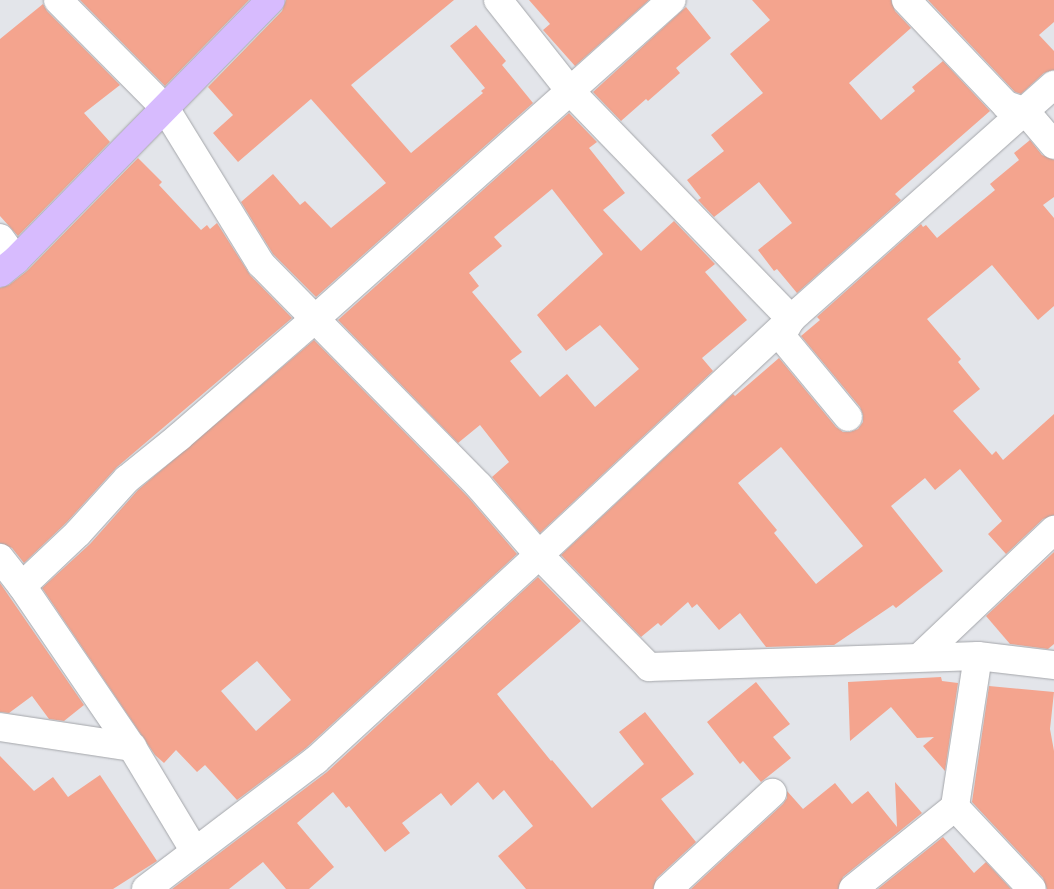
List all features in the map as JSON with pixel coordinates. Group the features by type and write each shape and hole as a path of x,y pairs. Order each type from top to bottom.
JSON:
{"main road":[{"path":"8,267 271,0"}],"street":[{"path":"58,0 165,108 261,264 479,486 539,555 649,667 978,656 1054,665"},
{"path":"498,0 571,92 791,319"},
{"path":"22,586 78,533 126,479 179,437 316,318 672,0"},
{"path":"906,0 1006,105 1026,112 1054,146"},
{"path":"152,887 316,760 791,319 1026,112 1054,85"},
{"path":"0,238 8,267"},
{"path":"791,319 781,336 848,417"},
{"path":"920,657 1054,530"},
{"path":"0,558 22,586 132,746 195,852"},
{"path":"853,889 956,807 978,656"},
{"path":"0,727 132,746"},
{"path":"668,889 772,793"},
{"path":"956,807 1032,889"}],"building":[{"path":"80,0 249,0 165,86"},
{"path":"286,0 454,0 351,85 411,153 483,93 481,91 485,88 450,46 476,25 506,61 502,65 533,103 316,297 273,254 241,202 273,174 300,205 305,201 331,228 386,183 311,99 238,162 213,133 233,115 208,87 282,11"},
{"path":"529,0 649,0 575,66 543,30 550,24"},
{"path":"752,0 891,0 895,11 911,28 849,83 881,120 915,91 912,87 943,61 990,111 895,194 901,200 797,293 777,269 774,271 758,250 792,223 759,182 714,217 698,200 701,198 687,180 724,151 711,135 763,93 730,54 770,20"},
{"path":"928,0 1054,0 1054,22 1039,35 1054,51 1054,70 1044,73 1021,94 1015,92"},
{"path":"43,4 47,11 120,85 84,113 110,142 18,236 0,216 0,39"},
{"path":"686,7 711,38 676,68 680,73 648,101 646,99 621,121 593,92"},
{"path":"569,113 597,142 589,148 625,193 603,210 641,251 674,221 715,264 705,272 747,320 702,358 713,371 540,533 492,477 509,462 480,425 458,443 338,320","holes":["552,189 603,254 537,315 566,351 600,325 639,369 595,407 567,374 540,397 510,361 522,352 472,292 479,286 469,273 502,246 494,237"]},
{"path":"1030,140 1042,155 1054,160 1054,197 1043,205 1054,218 1054,306 1038,320 992,265 927,319 961,359 958,362 980,389 953,411 992,455 996,451 1003,460 1054,414 1054,515 1043,519 1006,554 988,534 1002,521 960,469 935,490 925,478 891,506 943,571 896,608 893,605 834,645 766,647 740,613 719,630 697,604 692,608 688,602 661,626 658,623 641,637 561,555 733,394 735,396 779,358 836,427 843,432 858,429 863,422 860,407 801,336 820,320 817,317 921,224 923,227 926,225 937,238 995,190 990,184 1019,160 1014,153","holes":["781,447 863,546 816,584 774,533 777,530 738,483"]},
{"path":"138,158 162,182 159,185 201,230 207,225 210,229 217,223 250,275 292,318 117,467 67,522 24,563 12,548 0,543 0,288 9,285 27,271"},
{"path":"314,340 468,497 517,554 306,748 237,800 205,765 197,772 176,750 164,763 155,755 42,588 90,544 138,490","holes":["257,661 291,700 256,731 221,691"]},
{"path":"1054,552 1054,644 1048,649 1010,644 986,616"},
{"path":"538,577 581,621 497,694 592,808 644,764 619,732 645,712 694,774 661,799 696,842 657,878 653,889 526,889 498,856 533,826 504,790 493,800 478,782 451,806 441,793 402,823 410,833 385,852 349,806 346,808 333,792 297,823 334,867 309,889 286,889 263,862 229,889 172,889 327,772"},
{"path":"0,583 84,705 64,721 49,719 32,696 9,713 0,712"},
{"path":"941,677 942,681 958,683 945,771 923,746 934,737 917,738 891,707 850,741 848,682"},
{"path":"756,682 790,724 773,737 791,758 761,782 743,761 740,764 707,722"},
{"path":"989,686 1054,692 1050,729 1054,751 1054,889 1047,889 1043,878 972,802"},
{"path":"0,756 34,791 53,777 68,797 100,775 157,861 113,889 0,889"},
{"path":"895,782 922,813 843,877 838,889 691,889 783,804 787,798 787,791 803,809 835,783 852,804 868,791 897,827"},
{"path":"943,837 974,873 986,862 1011,889 878,889"}]}
